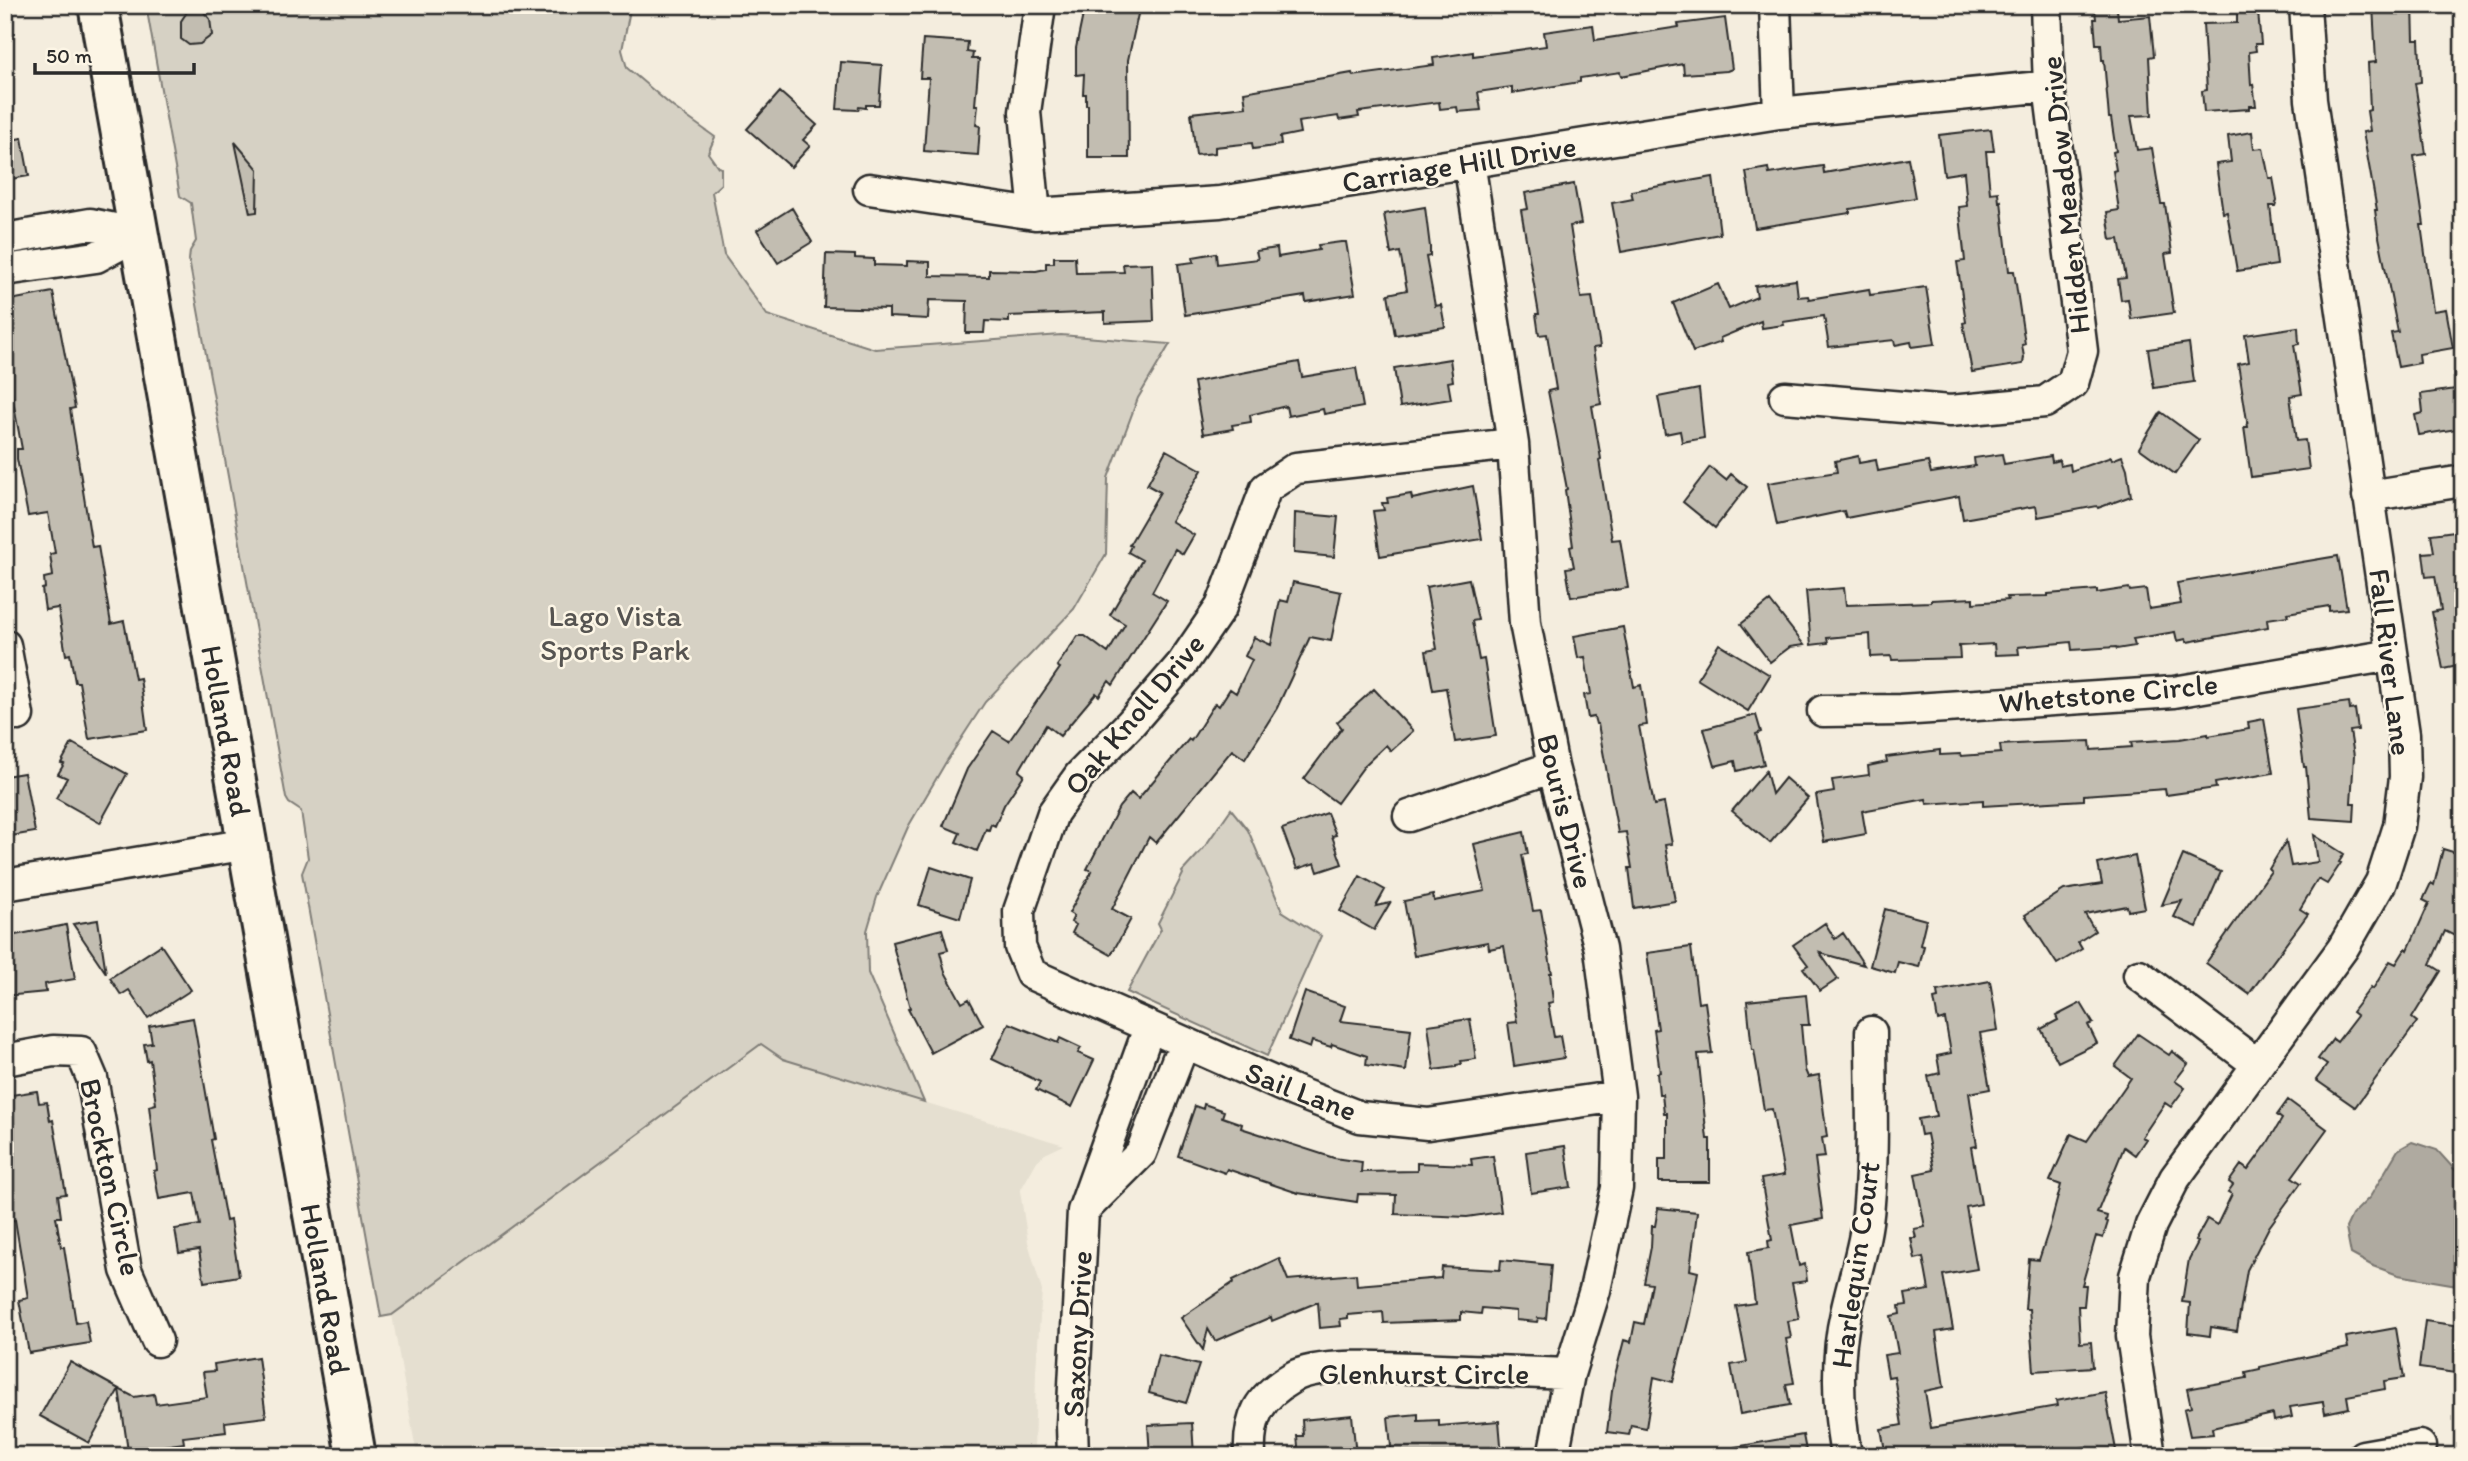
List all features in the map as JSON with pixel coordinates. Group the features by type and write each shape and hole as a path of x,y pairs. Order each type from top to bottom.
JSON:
{"main road":[{"name":"Holland Road","path":"98,5 356,1456"}],"street":[{"path":"1035,214 1025,112 1040,5"},
{"path":"1775,5 1779,113"},
{"name":"Hidden Meadow Drive","path":"1785,397 1950,411 2045,402 2073,383 2082,351 2049,86 2046,5"},
{"name":"Fall River Lane","path":"2150,1456 2132,1336 2136,1276 2151,1225 2175,1178 2343,948 2381,882 2399,826 2405,777 2404,734 2311,100 2305,5"},
{"name":"Carriage Hill Drive","path":"869,188 1035,214 1220,202 1779,113 2049,86"},
{"name":"Bouris Drive","path":"1469,162 1506,386 1513,444 1525,623 1553,768 1600,949 1619,1096 1617,1188 1595,1290 1569,1374 1553,1456"},
{"path":"5,239 90,224 139,233"},
{"path":"5,270 96,257 139,233"},
{"name":"Oak Knoll Drive","path":"1020,947 1019,911 1053,813 1080,775 1131,723 1182,664 1221,607 1266,488 1296,468 1513,444"},
{"path":"2368,496 2463,481"},
{"path":"5,645 18,715"},
{"name":"Whetstone Circle","path":"1823,711 1900,710 2174,692 2392,655"},
{"path":"1409,817 1553,768"},
{"path":"5,885 248,844"},
{"name":"Sail Lane","path":"1020,947 1031,974 1296,1092 1360,1117 1428,1124 1619,1096"},
{"path":"2139,975 2257,1065"},
{"name":"Saxony Drive","path":"1073,1456 1072,1425 1083,1212 1149,1028"},
{"name":"Harlequin Court","path":"1846,1456 1840,1423 1838,1375 1845,1316 1861,1255 1869,1205 1871,1032"},
{"name":"Saxony Drive","path":"1083,1212 1142,1153 1184,1043"},
{"name":"Brockton Circle","path":"5,1060 53,1051 81,1052 92,1077 126,1270 157,1341"},
{"path":"1120,1107 1154,1121"},
{"name":"Glenhurst Circle","path":"1250,1456 1254,1414 1268,1396 1295,1375 1330,1368 1382,1367 1569,1374"},
{"path":"2362,1456 2420,1446"}],"shaded area":[{"path":"761,1044 783,1059 1064,1145 1037,1161 1020,1191 1028,1242 1042,1291 1036,1370 1034,1456 417,1456 392,1315"},
{"path":"2412,1142 2437,1150 2463,1179 2463,1286 2398,1275 2351,1254 2346,1228 2352,1215 2370,1197 2398,1150"}],"green space":[{"name":"Lago Vista Sports Park","path":"146,5 631,5 622,50 627,68 673,107 715,137 708,153 721,168 721,184 712,192 724,255 767,315 875,349 1061,335 1170,344 1138,398 1108,478 1106,554 1074,609 985,702 908,827 877,897 867,931 868,973 924,1102 783,1059 761,1044 392,1315 381,1317 302,873 308,858 301,811 286,798 189,260 190,251 196,241 191,203 180,196"},
{"path":"1231,809 1248,830 1282,911 1321,936 1267,1056 1127,992 1161,929 1158,923 1182,872 1203,849"}],"building":[{"path":"1085,5 1140,5 1128,60 1129,158 1088,158 1088,105 1086,94 1083,94 1084,74 1076,75 1076,48"},
{"path":"2373,5 2413,5 2414,40 2419,40 2421,82 2415,83 2426,154 2414,156 2424,225 2421,225 2433,311 2446,309 2453,348 2419,354 2420,363 2398,367 2391,333 2398,332 2378,232 2377,210 2363,132 2370,131 2367,111 2370,110 2368,63 2376,62"},
{"path":"2117,9 2118,19 2150,16 2154,56 2149,57 2152,115 2131,116 2137,150 2152,148 2161,204 2165,204 2172,253 2165,254 2174,313 2131,319 2128,299 2121,300 2118,279 2126,278 2119,239 2111,240 2107,212 2119,210 2113,171 2116,170 2113,152 2116,151 2109,118 2104,60 2101,44 2096,44 2094,19 2095,10"},
{"path":"203,11 210,19 212,35 200,44 189,45 181,39 181,21 187,12"},
{"path":"2258,12 2261,44 2255,44 2256,51 2249,52 2251,85 2253,84 2256,106 2249,106 2249,109 2204,112 2202,91 2207,90 2203,24 2237,23 2237,13"},
{"path":"1725,18 1732,69 1727,71 1684,74 1683,64 1621,76 1620,72 1580,78 1580,82 1512,93 1512,87 1478,92 1481,110 1458,112 1457,107 1440,109 1439,102 1358,112 1359,117 1339,120 1338,116 1298,122 1300,133 1280,137 1281,145 1253,149 1252,143 1215,147 1215,153 1196,155 1191,113 1246,107 1244,92 1352,73 1353,76 1434,65 1433,58 1473,52 1473,56 1546,46 1544,32 1593,25 1595,40"},
{"path":"923,39 968,42 967,52 973,53 972,59 979,59 975,105 978,105 976,125 980,126 978,155 924,151 929,78 920,78"},
{"path":"841,62 882,65 879,105 866,105 866,108 859,107 858,110 837,109"},
{"path":"780,92 817,125 803,140 810,146 791,167 747,129"},
{"path":"1991,129 1994,151 1986,151 1990,193 1998,192 1999,202 2001,201 2009,271 2014,271 2025,344 2022,345 2024,357 2023,364 1972,372 1963,323 1966,322 1957,262 1965,261 1959,207 1967,206 1964,172 1944,175 1939,135"},
{"path":"2252,132 2254,149 2263,148 2269,178 2273,178 2277,200 2275,206 2270,206 2277,265 2237,271 2227,212 2223,213 2216,164 2231,162 2228,136"},
{"path":"22,138 29,176 5,180 5,141"},
{"path":"235,142 258,169 257,212 250,213"},
{"path":"1908,158 1915,198 1850,209 1850,213 1755,228 1746,172 1768,168 1769,174 1823,166 1824,173"},
{"path":"1713,177 1720,234 1621,252 1612,203 1633,199 1631,191"},
{"path":"1574,184 1581,224 1570,226 1581,298 1592,297 1600,347 1593,348 1601,404 1592,406 1601,459 1599,460 1612,540 1620,539 1628,588 1571,597 1566,568 1574,567 1570,547 1573,546 1567,489 1548,391 1556,389 1547,334 1539,335 1536,314 1539,314 1521,210 1528,209 1525,193"},
{"path":"1425,207 1430,247 1430,256 1426,257 1435,306 1441,305 1445,327 1395,335 1388,294 1407,290 1400,252 1391,254 1384,214"},
{"path":"792,208 812,242 778,263 757,230"},
{"path":"1346,242 1355,294 1306,302 1305,296 1185,315 1178,264 1194,262 1193,257 1216,253 1217,264 1258,259 1256,251 1277,248 1278,257 1319,250 1318,245"},
{"path":"826,254 874,259 874,265 907,266 907,261 930,262 930,276 989,277 989,270 1036,271 1046,269 1046,263 1054,263 1054,257 1075,257 1076,273 1124,272 1123,264 1152,263 1154,321 1105,323 1105,312 1009,316 1009,322 985,321 984,333 966,333 967,301 929,300 928,319 889,317 889,309 824,307"},
{"path":"1796,280 1798,297 1808,296 1809,299 1869,289 1870,295 1926,287 1935,344 1912,347 1911,342 1895,345 1894,340 1829,347 1824,316 1762,328 1761,321 1720,338 1721,342 1693,352 1673,303 1718,284 1729,309 1757,297 1755,286"},
{"path":"53,292 75,408 70,409 92,547 98,546 111,624 124,621 135,679 140,678 147,730 89,739 79,682 75,682 70,654 66,655 58,608 45,610 42,589 45,588 44,578 53,576 50,554 55,553 48,513 28,516 17,459 17,449 22,449 11,390 5,391 5,324 9,323 5,301"},
{"path":"2298,327 2299,344 2294,345 2302,394 2290,396 2296,441 2305,440 2309,469 2251,477 2244,427 2248,427 2238,364 2249,362 2245,335"},
{"path":"2189,343 2194,382 2154,388 2148,349"},
{"path":"1450,359 1453,381 1448,382 1451,399 1400,407 1394,368"},
{"path":"1299,362 1302,377 1356,368 1363,407 1324,414 1323,409 1288,416 1286,406 1250,415 1251,422 1232,425 1233,429 1203,434 1194,382"},
{"path":"2463,388 2463,428 2419,435 2415,415 2423,413 2421,394"},
{"path":"1699,389 1704,438 1682,442 1680,431 1665,434 1658,397"},
{"path":"2161,412 2199,440 2175,474 2139,448"},
{"path":"1166,450 1202,470 1171,521 1194,535 1183,554 1175,549 1152,592 1167,601 1113,685 1109,681 1099,696 1096,693 1060,736 1046,725 1019,771 1024,775 1004,805 995,826 991,824 989,830 986,829 977,851 956,842 960,833 943,826 967,769 993,731 1009,741 1060,668 1057,666 1078,636 1085,636 1108,653 1125,624 1110,615 1142,560 1128,552 1131,546 1129,545 1160,492 1147,485"},
{"path":"2002,454 2004,464 2051,456 2052,462 2059,460 2060,466 2070,464 2071,471 2111,457 2112,460 2122,456 2131,496 2098,508 2097,506 2038,517 2036,506 1963,519 1959,496 1846,518 1844,511 1777,525 1768,483 1837,472 1835,461 1858,456 1859,463 1876,460 1878,471 1928,462 1931,473 1975,466 1974,458"},
{"path":"1710,467 1726,480 1731,474 1747,487 1715,528 1683,502"},
{"path":"1473,486 1482,539 1380,556 1373,511 1384,510 1382,503 1388,503 1387,498 1411,494 1412,499"},
{"path":"1295,513 1338,517 1334,557 1294,553"},
{"path":"2463,530 2463,665 2443,669 2432,612 2441,610 2435,576 2426,577 2423,553 2434,552 2431,534"},
{"path":"2338,556 2347,609 2329,611 2329,606 2287,613 2288,616 2267,619 2268,627 2187,642 2186,639 2177,641 2175,632 2133,639 2135,646 2117,649 2072,650 2071,642 2018,647 2019,654 1995,655 1994,644 1959,646 1960,658 1892,660 1891,656 1871,657 1870,634 1827,638 1828,643 1811,645 1806,591 1844,588 1846,605 1973,598 1973,603 2008,600 2007,597 2048,596 2097,590 2097,593 2129,588 2130,591 2146,589 2149,609 2181,604 2177,583"},
{"path":"1469,579 1478,620 1472,621 1479,660 1484,659 1496,736 1455,742 1446,688 1433,690 1426,651 1437,649 1426,587"},
{"path":"1293,582 1341,592 1331,641 1310,637 1277,708 1245,759 1232,750 1156,843 1149,837 1112,909 1131,919 1111,955 1072,933 1076,925 1071,922 1074,916 1069,913 1092,871 1087,869 1119,807 1131,793 1138,799 1189,739 1191,741 1215,703 1219,706 1230,689 1236,693 1252,660 1245,656 1254,637 1271,645 1280,600 1288,602"},
{"path":"1770,601 1804,645 1790,647 1770,662 1741,624"},
{"path":"1623,627 1634,687 1641,685 1647,725 1639,726 1654,805 1664,803 1672,844 1665,845 1675,901 1634,908 1629,868 1632,868 1626,832 1618,833 1598,724 1594,717 1588,718 1584,695 1591,694 1585,657 1578,658 1574,636"},
{"path":"1719,644 1770,675 1748,711 1697,679"},
{"path":"1374,689 1413,731 1391,751 1386,745 1365,765 1337,803 1304,779 1342,728 1337,722"},
{"path":"2349,702 2350,710 2355,709 2358,730 2350,731 2354,756 2351,803 2355,803 2354,821 2311,818 2296,709"},
{"path":"1756,715 1761,732 1756,734 1764,764 1737,771 1735,761 1715,766 1704,729"},
{"path":"2264,719 2273,773 2215,783 2216,788 2166,795 2165,789 2084,795 2084,800 1983,806 1983,800 1927,804 1926,799 1862,811 1866,834 1824,842 1816,795 1834,792 1832,780 1869,775 1868,766 1887,762 1886,757 1940,750 1940,755 2001,753 2000,745 2035,743 2090,741 2091,750 2132,747 2131,742 2208,736 2249,729 2248,722"},
{"path":"72,743 127,774 100,823 56,798 67,778 58,774 64,764 61,763"},
{"path":"1766,771 1772,794 1785,778 1808,798 1770,843 1732,811"},
{"path":"24,773 35,832 5,837 5,776"},
{"path":"1327,813 1336,835 1332,836 1342,864 1318,872 1315,863 1297,869 1282,829"},
{"path":"1524,832 1528,854 1522,855 1533,911 1541,910 1552,973 1553,1002 1548,1003 1554,1037 1560,1036 1564,1058 1514,1066 1508,1023 1517,1022 1504,946 1489,949 1488,942 1414,956 1404,901 1433,895 1434,901 1485,891 1474,844"},
{"path":"2314,835 2344,854 2339,862 2341,863 2327,884 2318,879 2300,909 2308,914 2249,994 2206,963 2271,871 2269,869 2286,841 2291,866 2318,862"},
{"path":"2443,849 2463,855 2463,940 2445,931 2430,964 2441,971 2412,1018 2417,1022 2355,1107 2316,1080 2327,1065 2318,1059 2333,1039 2337,1042 2357,1016 2352,1012 2371,987 2373,989 2390,961 2396,964 2406,948 2408,950 2429,903 2423,900 2431,883 2434,885"},
{"path":"2183,855 2221,872 2197,927 2174,917 2182,901 2162,905"},
{"path":"2135,856 2145,908 2128,911 2127,906 2085,914 2095,931 2078,942 2082,949 2057,964 2025,915 2064,890 2102,884 2098,864"},
{"path":"931,867 970,880 960,918 919,905"},
{"path":"1360,876 1385,890 1376,906 1390,903 1374,930 1340,911"},
{"path":"1885,909 1926,920 1920,945 1924,946 1919,967 1898,962 1895,973 1870,966"},
{"path":"98,920 106,973 73,924"},
{"path":"1825,923 1835,939 1843,933 1864,965 1820,953 1838,979 1820,991 1803,968 1808,965 1793,945"},
{"path":"66,925 75,979 45,984 46,992 5,996 5,937"},
{"path":"942,929 948,950 940,952 945,972 962,1003 969,999 983,1025 931,1053 908,1009 910,1008 892,942"},
{"path":"161,945 191,990 148,1018 129,990 121,995 110,978"},
{"path":"1691,947 1698,1003 1705,1002 1712,1053 1698,1054 1707,1139 1710,1139 1710,1182 1659,1182 1659,1159 1667,1159 1667,1113 1664,1113 1662,1094 1659,1094 1657,1073 1660,1072 1654,1030 1658,1029 1647,953"},
{"path":"1990,981 1998,1030 1980,1033 1990,1089 1969,1093 1977,1146 1971,1147 1981,1204 1966,1207 1977,1269 1943,1275 1953,1329 1936,1332 1944,1387 1925,1391 1931,1428 2057,1406 2056,1401 2105,1392 2116,1450 2087,1455 2085,1447 2038,1456 1886,1456 1881,1429 1902,1425 1894,1376 1888,1377 1884,1355 1898,1353 1891,1316 1900,1314 1899,1306 1907,1305 1905,1294 1929,1290 1923,1257 1915,1259 1911,1238 1916,1238 1914,1229 1925,1227 1915,1174 1934,1170 1927,1134 1921,1135 1918,1119 1936,1116 1928,1076 1940,1073 1937,1056 1951,1053 1945,1019 1938,1021 1934,999 1938,998 1937,991"},
{"path":"1305,992 1345,1006 1340,1021 1411,1029 1406,1071 1366,1065 1367,1056 1332,1044 1331,1047 1312,1041 1310,1048 1289,1040"},
{"path":"1806,995 1809,1025 1801,1025 1805,1070 1808,1077 1819,1075 1827,1137 1822,1138 1825,1157 1815,1158 1823,1219 1791,1225 1799,1266 1805,1264 1807,1281 1792,1283 1799,1319 1788,1321 1791,1338 1786,1339 1794,1383 1786,1384 1790,1405 1740,1414 1731,1365 1747,1362 1736,1306 1755,1303 1748,1252 1769,1248 1768,1241 1772,1240 1761,1179 1784,1175 1772,1109 1764,1110 1752,1050 1747,1001"},
{"path":"2081,1003 2093,1023 2088,1025 2097,1043 2058,1062 2041,1029 2058,1020 2056,1016"},
{"path":"193,1018 214,1139 211,1140 226,1221 230,1220 239,1276 204,1282 199,1250 179,1253 175,1229 200,1225 194,1193 159,1199 149,1106 156,1104 150,1060 147,1061 144,1044 152,1043 149,1026"},
{"path":"1470,1019 1476,1059 1461,1061 1462,1064 1456,1067 1434,1070 1428,1025"},
{"path":"1009,1023 1058,1043 1060,1038 1081,1048 1078,1053 1094,1060 1072,1107 1036,1090 1040,1082 992,1059"},
{"path":"2138,1034 2169,1055 2172,1051 2188,1064 2175,1081 2185,1088 2171,1107 2165,1103 2142,1137 2146,1139 2135,1155 2124,1147 2097,1213 2107,1216 2108,1222 2103,1238 2096,1236 2082,1285 2086,1285 2084,1306 2078,1306 2080,1343 2091,1342 2093,1367 2034,1371 2029,1309 2025,1309 2029,1259 2039,1260 2050,1226 2061,1185 2050,1181 2071,1134 2087,1141 2131,1078 2115,1066"},
{"path":"37,1091 39,1103 47,1102 50,1121 53,1120 66,1194 58,1195 61,1217 56,1217 61,1247 64,1247 76,1323 86,1321 90,1343 29,1353 19,1300 28,1298 15,1220 9,1221 5,1198 5,1096"},
{"path":"2288,1100 2327,1129 2292,1177 2301,1183 2269,1227 2247,1270 2237,1331 2211,1327 2210,1336 2188,1333 2190,1303 2182,1302 2189,1259 2198,1242 2195,1241 2207,1219 2217,1225 2232,1194 2228,1192 2233,1185 2229,1182 2241,1165 2248,1170 2267,1144 2282,1119 2277,1115"},
{"path":"1204,1104 1224,1111 1222,1117 1242,1124 1241,1128 1334,1158 1362,1162 1361,1172 1417,1171 1417,1163 1472,1165 1471,1159 1493,1156 1501,1212 1467,1217 1395,1214 1396,1195 1358,1194 1357,1202 1298,1193 1227,1169 1225,1173 1178,1156 1195,1106 1203,1109"},
{"path":"1565,1146 1571,1187 1531,1193 1526,1152"},
{"path":"1658,1208 1697,1212 1690,1270 1698,1272 1690,1314 1673,1382 1654,1377 1646,1428 1631,1425 1629,1435 1607,1432 1613,1383 1624,1340 1631,1342 1635,1322 1644,1324 1652,1284 1644,1283 1652,1226 1655,1226"},
{"path":"1279,1258 1288,1280 1356,1274 1357,1285 1441,1278 1442,1267 1500,1270 1501,1260 1551,1265 1546,1319 1538,1318 1537,1322 1516,1320 1516,1311 1482,1308 1481,1314 1461,1312 1461,1320 1384,1323 1383,1312 1348,1315 1348,1318 1340,1319 1341,1326 1320,1328 1318,1302 1272,1321 1271,1317 1215,1341 1208,1329 1203,1350 1181,1318 1234,1282 1233,1280"},
{"path":"2425,1321 2461,1326 2456,1373 2419,1368"},
{"path":"2396,1328 2404,1378 2384,1381 2385,1389 2347,1396 2349,1408 2325,1413 2323,1402 2290,1407 2292,1417 2274,1421 2273,1414 2212,1428 2213,1434 2190,1436 2184,1409 2191,1407 2187,1389 2247,1378 2246,1372 2260,1367 2348,1348 2346,1337"},
{"path":"1158,1355 1199,1365 1186,1403 1149,1393"},
{"path":"258,1357 266,1417 225,1422 226,1432 183,1437 184,1443 128,1451 119,1389 134,1397 154,1394 156,1404 207,1397 203,1372 215,1371 214,1364"},
{"path":"70,1362 119,1389 89,1443 40,1416"},
{"path":"1418,1414 1418,1421 1439,1420 1439,1426 1499,1421 1502,1456 1392,1456 1388,1417"},
{"path":"1352,1415 1356,1455 1299,1456 1297,1436 1303,1436 1302,1420"},
{"path":"1192,1423 1194,1456 1150,1456 1148,1425"},
{"path":"1803,1435 1807,1456 1736,1456 1735,1447"}]}
